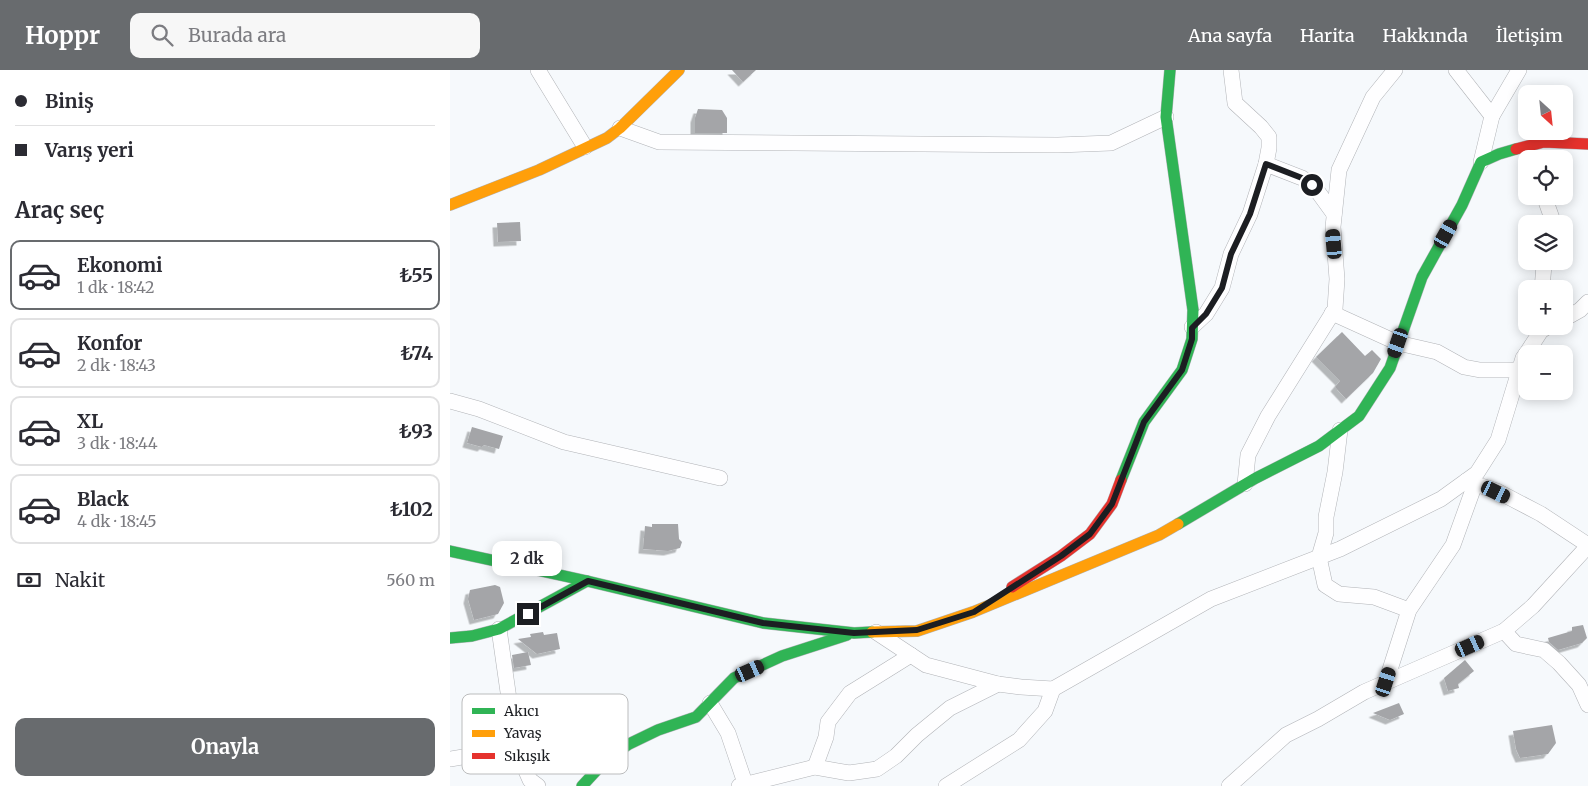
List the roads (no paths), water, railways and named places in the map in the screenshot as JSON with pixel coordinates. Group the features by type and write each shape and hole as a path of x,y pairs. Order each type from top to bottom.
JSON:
{"street":[{"path":"538,70 585,147"},
{"path":"450,205 539,170 607,138 620,128 679,70"},
{"path":"974,612 1061,556 1090,534 1112,504 1144,422 1182,370 1192,339 1193,310 1166,117 1170,70"},
{"path":"1192,328 1206,314 1222,288 1231,254 1250,214 1266,164 1269,148 1269,137 1235,103 1231,70"},
{"path":"1245,484 1248,455 1268,416 1335,309 1337,278 1333,227 1339,170 1373,97 1395,70"},
{"path":"1456,70 1492,116"},
{"path":"450,551 588,581 763,623 854,633 917,630 974,612 1159,535 1245,484 1320,446 1359,416 1390,368 1422,277 1462,205 1481,162 1492,116 1519,70"},
{"path":"620,128 659,142 1048,146 1111,143 1166,117"},
{"path":"1531,150 1544,142 1588,144"},
{"path":"1481,162 1499,154 1518,153"},
{"path":"1266,164 1302,178 1312,185 1334,214"},
{"path":"1573,314 1588,302"},
{"path":"1332,314 1398,343 1437,352 1464,367 1480,370 1518,370"},
{"path":"1386,682 1409,610 1453,545 1470,483 1498,440 1518,376"},
{"path":"450,401 479,409 564,442 720,478"},
{"path":"1340,430 1335,472 1326,517 1326,532 1319,557 1325,585 1339,594 1374,597 1409,610"},
{"path":"876,632 926,665 998,684 1053,689 1211,599 1340,549 1470,483 1496,492 1541,514 1588,546 1533,606 1504,631 1364,692 1286,735 1229,786"},
{"path":"450,638 472,636 499,629 588,581"},
{"path":"499,629 508,694"},
{"path":"1504,631 1516,644 1544,650 1559,663 1579,685 1588,705"},
{"path":"628,745 658,730 696,717 734,678 782,656 854,633"},
{"path":"815,766 826,738 828,722 850,694 911,655"},
{"path":"710,703 728,733 743,785 815,766 850,773 877,769 896,756 917,735 950,708 998,684"},
{"path":"946,786 1019,740 1045,711 1053,689"},
{"path":"527,774 530,780 538,786"},
{"path":"582,786 594,774"}]}
